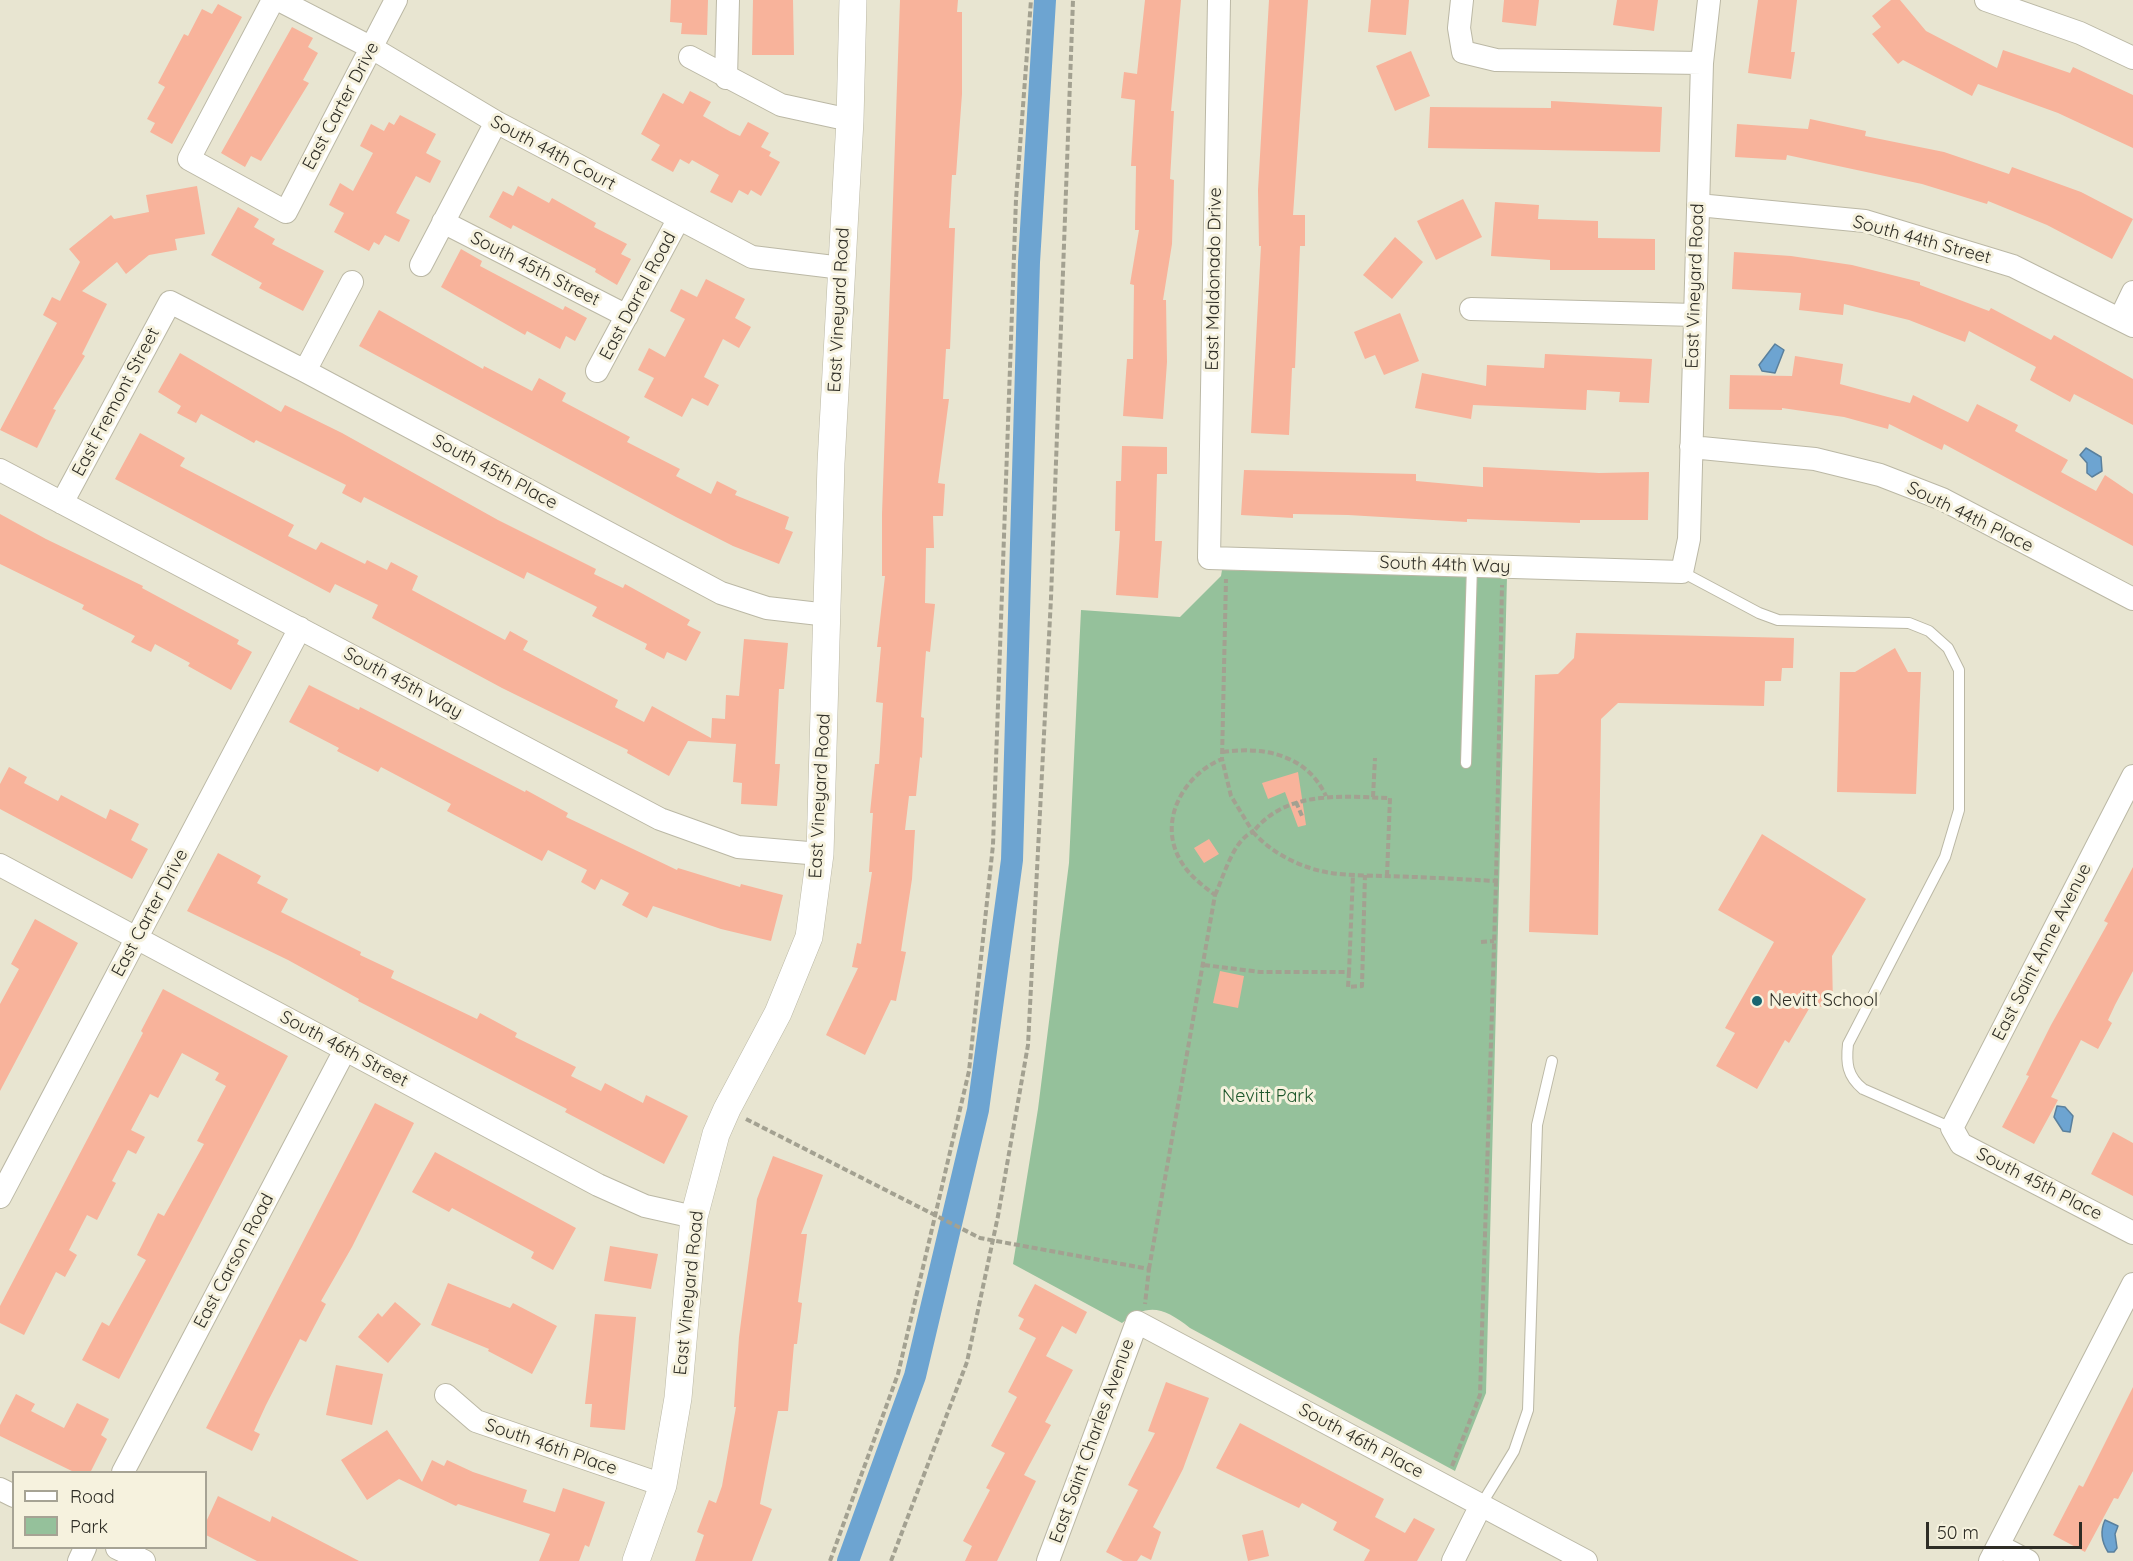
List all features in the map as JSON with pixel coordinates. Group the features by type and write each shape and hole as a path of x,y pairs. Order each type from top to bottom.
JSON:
{"street":[{"name":"East Carter Drive","path":"273,0 189,159 286,212 396,0"},
{"name":"South 44th Court","path":"279,0 372,48 496,122 752,257 842,268"},
{"path":"726,78 728,0"},
{"name":"East Vineyard Road","path":"636,1561 663,1485 678,1398 694,1217 716,1134 778,1013 809,937 820,854 831,463 850,120 854,0"},
{"name":"East Maldonado Drive","path":"1209,558 1219,0"},
{"path":"1462,0 1459,27 1463,52 1496,60 1701,63"},
{"name":"East Vineyard Road","path":"1682,572 1689,539 1701,63 1709,0"},
{"path":"1986,0 2080,33 2133,58"},
{"path":"690,57 781,105 850,120"},
{"path":"421,265 496,122"},
{"name":"South 44th Street","path":"1698,204 1865,221 2013,266 2126,323"},
{"name":"East Darrel Road","path":"597,371 678,220"},
{"name":"South 45th Street","path":"443,222 627,316"},
{"path":"305,371 352,282"},
{"path":"2126,323 2133,292"},
{"name":"South 45th Place","path":"170,302 305,371 721,593 767,608 828,615"},
{"name":"East Fremont Street","path":"62,503 170,302"},
{"path":"1471,309 1695,315"},
{"name":"South 44th Place","path":"1691,447 1815,459 1880,475 1942,499 2133,599"},
{"name":"South 45th Way","path":"0,470 660,819 738,847 820,854"},
{"name":"South 44th Way","path":"1209,558 1682,572"},
{"name":"East Carter Drive","path":"0,1197 300,628"},
{"name":"East Saint Anne Avenue","path":"1952,1128 2133,776"},
{"name":"South 46th Street","path":"0,865 598,1185 645,1206 694,1217"},
{"name":"East Carson Road","path":"124,1471 345,1050"},
{"name":"South 45th Place","path":"1952,1128 1961,1144 2133,1233"},
{"path":"2028,1561 1995,1553 2133,1284"},
{"name":"South 46th Place","path":"1141,1314 1481,1505 1586,1561"},
{"name":"East Saint Charles Avenue","path":"1048,1561 1141,1314"},
{"name":"South 46th Place","path":"446,1395 476,1421 663,1485"},
{"path":"1453,1561 1481,1505"},
{"path":"119,1549 144,1561"}],"lane":[{"path":"1466,763 1472,566"},
{"path":"1682,572 1778,620 1909,623 1929,630 1948,648 1959,670 1959,810 1945,857 1848,1044 1846,1061 1855,1082 1863,1089 1952,1128"},
{"path":"1481,1505 1514,1451 1528,1410 1537,1125 1552,1061"}],"path":[{"path":"830,1561 898,1374 969,1071 993,845 1016,199 1031,0"},
{"path":"891,1561 967,1362 993,1241 1028,1045 1052,598 1072,0"},
{"path":"1226,577 1222,759 1231,796 1261,840 1287,858 1308,867 1353,874 1348,987 1362,986 1365,875"},
{"path":"1222,752 1253,750 1287,757 1313,777 1326,796"},
{"path":"1373,797 1375,758"},
{"path":"1215,895 1203,886 1180,861 1173,834 1175,812 1186,784 1201,769 1222,759"},
{"path":"1141,1314 1215,895 1233,853 1246,835 1254,832 1269,815 1296,802 1326,796 1390,798 1387,876"},
{"path":"1296,802 1302,816"},
{"path":"1452,1466 1480,1395 1496,880"},
{"path":"1480,942 1494,941"},
{"path":"1204,965 1260,972 1349,972"},
{"path":"727,1109 980,1238 1149,1269"}],"green space":[{"name":"Nevitt Park","path":"1222,570 1507,577 1486,1393 1455,1471 1164,1312 1149,1310 1140,1312 1122,1323 1013,1264 1038,1109 1069,863 1081,610 1180,617 1221,576"}],"water":[{"path":"1775,344 1784,350 1775,373 1762,371 1759,365"},
{"path":"2086,448 2101,457 2102,471 2092,477 2087,473 2087,463 2080,455"},
{"path":"2057,1106 2065,1107 2073,1116 2070,1132 2063,1131 2054,1117"},
{"path":"2105,1520 2118,1526 2115,1534 2117,1548 2114,1552 2108,1552 2104,1544 2102,1528"}],"building":[{"path":"671,0 708,0 707,35 681,34 682,23 670,22"},
{"path":"753,0 793,0 794,55 752,55"},
{"path":"900,0 958,0 957,12 962,12 962,94 956,175 952,175 949,228 955,228 950,349 946,349 943,399 949,399 938,483 945,484 943,516 933,516 934,548 926,548 925,603 935,604 930,652 926,651 921,717 924,718 922,758 920,757 916,796 909,796 905,830 915,830 912,879 901,951 906,952 896,1001 891,1000 865,1055 826,1035 858,968 852,967 857,943 861,944 872,872 869,872 873,813 870,813 875,764 879,764 883,703 876,702 881,647 877,647 885,576 882,576 882,514"},
{"path":"1145,0 1181,0 1171,111 1174,111 1170,179 1174,180 1172,244 1163,300 1166,300 1167,362 1163,419 1123,416 1127,359 1133,359 1134,285 1130,284 1139,230 1135,230 1136,166 1131,166 1135,100 1121,98 1124,72 1137,74"},
{"path":"1269,0 1308,0 1293,215 1305,215 1305,246 1300,246 1295,368 1292,368 1289,435 1251,433 1261,246 1259,246 1258,190"},
{"path":"1371,0 1409,0 1406,35 1368,32"},
{"path":"1504,0 1539,0 1536,26 1502,22"},
{"path":"1617,0 1658,0 1654,31 1613,25"},
{"path":"1758,0 1797,0 1791,52 1795,52 1791,79 1748,73"},
{"path":"1891,0 1900,0 1926,31 1997,68 2003,50 2070,73 2073,67 2133,95 2133,148 2058,113 1978,84 1972,96 1903,60 1898,64 1872,34 1881,27 1872,16"},
{"path":"218,4 242,17 172,144 150,132 155,123 147,119 165,87 158,83 184,34 188,36 202,9 212,14"},
{"path":"292,27 313,38 308,47 318,53 303,80 309,83 261,161 251,156 245,167 221,153"},
{"path":"1411,51 1430,96 1395,111 1376,66"},
{"path":"690,91 711,102 703,116 731,132 740,136 748,122 769,133 761,147 771,152 769,156 780,162 761,196 751,190 748,195 739,190 732,203 710,192 719,175 692,160 689,164 680,159 673,172 651,160 660,145 641,134 663,93 683,104"},
{"path":"1551,101 1662,107 1660,152 1428,148 1430,107 1551,108"},
{"path":"400,115 436,134 426,153 441,161 430,183 416,176 396,213 410,220 399,242 385,235 379,245 374,242 369,251 334,232 344,213 329,205 340,183 353,191 373,153 360,146 371,124 384,131 389,122 394,125"},
{"path":"1810,119 1866,131 1865,136 1944,152 2009,174 2012,167 2081,192 2133,219 2112,259 2047,225 1988,201 1987,204 1922,184 1787,155 1786,160 1735,157 1737,124 1808,129"},
{"path":"197,186 205,234 175,239 177,250 149,255 126,274 117,262 82,291 107,304 82,354 85,356 53,409 56,410 37,448 0,430 57,323 43,315 52,297 60,301 80,262 69,249 111,215 114,219 149,212 146,195"},
{"path":"518,186 549,203 552,198 596,223 594,227 627,244 621,254 631,259 617,285 595,272 596,269 513,225 511,229 489,217 503,191 513,196"},
{"path":"1463,199 1482,237 1436,260 1417,221"},
{"path":"1495,202 1539,205 1538,219 1598,221 1598,238 1655,239 1655,270 1550,270 1550,260 1491,256"},
{"path":"238,207 259,219 254,227 275,239 272,244 324,271 303,311 259,288 262,283 211,255"},
{"path":"1395,237 1423,262 1392,299 1363,275"},
{"path":"461,249 482,261 480,266 563,310 565,306 587,318 575,341 566,336 560,349 527,331 525,335 441,287"},
{"path":"1734,252 1791,256 1852,265 1920,282 1920,285 1989,311 1991,308 2051,340 2054,335 2133,379 2133,425 2074,394 2070,402 2030,380 2036,367 1969,331 1965,342 1909,320 1844,304 1843,315 1799,310 1801,293 1732,289"},
{"path":"706,279 745,299 735,318 751,327 739,348 723,339 704,377 719,385 708,406 692,398 682,417 644,397 654,378 638,370 649,348 665,357 685,319 670,311 681,289 697,297"},
{"path":"379,310 483,369 484,366 532,391 539,378 566,393 562,401 630,437 627,442 680,469 676,476 711,494 717,481 737,491 735,495 789,517 785,529 793,532 779,564 733,546 676,517 359,346"},
{"path":"1400,313 1419,361 1384,375 1375,355 1365,359 1354,332"},
{"path":"180,353 281,412 285,405 342,433 498,520 596,569 594,574 623,588 625,584 690,620 687,625 701,632 686,661 667,652 664,659 645,649 647,644 592,616 597,607 527,572 524,579 364,497 361,503 342,493 346,485 256,440 254,443 201,414 196,423 177,413 181,406 158,392"},
{"path":"1545,354 1652,359 1649,403 1619,402 1620,392 1587,390 1586,410 1473,405 1471,419 1415,408 1422,373 1486,386 1487,365 1544,368"},
{"path":"1795,356 1843,364 1840,384 1910,403 1913,395 1968,422 1977,404 2018,425 2015,431 2068,460 2061,472 2096,491 2105,475 2133,494 2133,546 1944,444 1942,450 1889,424 1888,429 1844,417 1782,408 1782,410 1729,409 1730,375 1792,376"},
{"path":"140,433 185,458 180,466 294,525 288,536 316,550 321,542 365,564 367,560 387,570 391,562 418,576 412,590 505,640 510,631 528,641 523,650 618,700 615,707 644,722 652,706 711,738 712,718 725,719 726,695 739,696 744,639 788,643 784,689 779,689 775,764 780,764 777,806 741,804 742,783 733,782 736,744 688,741 669,776 627,753 628,750 502,688 372,618 378,605 335,584 330,593 115,479"},
{"path":"1122,446 1167,447 1167,474 1157,474 1155,541 1162,541 1158,598 1116,595 1120,531 1115,531 1116,481 1121,481"},
{"path":"1483,467 1599,473 1649,472 1648,520 1580,520 1580,523 1467,519 1467,522 1348,515 1293,514 1293,518 1241,515 1244,470 1416,474 1416,481 1483,487"},
{"path":"0,514 143,586 142,588 239,640 237,644 252,652 231,690 188,666 190,663 155,644 151,652 131,642 135,636 82,609 84,605 0,564"},
{"path":"1576,633 1794,638 1793,668 1782,668 1781,681 1765,681 1764,706 1618,703 1601,719 1598,935 1529,932 1535,675 1558,674 1574,658"},
{"path":"1895,648 1908,672 1921,672 1916,794 1837,792 1840,672 1855,672"},
{"path":"309,685 359,710 360,707 525,792 526,790 568,813 566,817 677,870 678,868 740,887 741,884 783,895 771,941 721,929 653,906 647,918 622,905 629,893 601,879 595,890 581,882 587,870 548,850 542,861 447,811 451,804 381,767 378,772 337,751 339,748 289,722"},
{"path":"9,767 27,777 24,783 58,801 61,795 106,819 110,809 139,824 131,840 148,849 132,879 0,809 0,784"},
{"path":"1298,772 1306,825 1298,827 1285,792 1268,799 1262,783"},
{"path":"1762,834 1866,899 1832,956 1833,1006 1810,1007 1789,1043 1785,1040 1757,1089 1716,1066 1735,1033 1725,1028 1774,942 1718,910"},
{"path":"1209,839 1219,854 1204,863 1194,848"},
{"path":"218,853 261,876 257,883 288,899 281,912 394,971 391,978 477,1019 480,1013 517,1033 515,1037 576,1067 571,1076 601,1091 605,1083 643,1103 646,1095 688,1116 664,1164 565,1112 567,1109 358,1001 359,999 288,960 187,911"},
{"path":"2133,867 2133,971 2108,1020 2112,1023 2098,1049 2081,1040 2051,1097 2058,1100 2034,1144 2002,1127 2029,1076 2026,1075 2051,1025 2108,923 2104,921"},
{"path":"35,919 78,943 0,1091 0,1004 19,969 11,964"},
{"path":"1220,971 1244,976 1238,1008 1213,1003"},
{"path":"163,989 288,1056 119,1379 82,1360 102,1322 109,1326 146,1260 137,1255 158,1213 164,1216 204,1144 197,1141 226,1086 215,1080 219,1073 182,1053 158,1098 150,1094 131,1130 145,1137 136,1154 128,1150 112,1181 116,1183 97,1220 87,1215 69,1250 77,1255 65,1277 56,1272 24,1335 0,1323 0,1306 143,1033 141,1031"},
{"path":"375,1103 414,1123 352,1247 321,1301 326,1304 306,1342 300,1339 266,1405 254,1431 260,1434 252,1451 206,1428"},
{"path":"2113,1132 2133,1143 2133,1196 2091,1174"},
{"path":"435,1152 576,1228 553,1270 531,1258 534,1252 452,1208 449,1212 412,1192"},
{"path":"773,1156 823,1175 801,1234 807,1234 798,1302 802,1303 797,1344 794,1344 788,1411 778,1411 760,1504 772,1509 752,1561 695,1561 704,1535 697,1532 709,1500 716,1503 722,1486 736,1407 734,1407 739,1337 757,1199"},
{"path":"610,1246 658,1254 651,1289 604,1281"},
{"path":"448,1283 510,1308 513,1303 557,1326 532,1374 488,1351 489,1349 431,1325"},
{"path":"1035,1284 1087,1312 1076,1334 1062,1326 1046,1356 1073,1370 1045,1422 1051,1425 1024,1475 1036,1481 997,1561 965,1561 972,1546 963,1541 990,1490 986,1488 1005,1453 991,1446 1017,1397 1008,1392 1036,1338 1019,1329 1024,1319 1018,1316"},
{"path":"395,1302 421,1324 388,1363 358,1337 378,1313 382,1317"},
{"path":"595,1314 636,1317 625,1430 590,1427 592,1404 585,1404"},
{"path":"336,1365 383,1374 372,1425 326,1415"},
{"path":"1166,1382 1209,1398 1183,1469 1153,1527 1161,1532 1151,1560 1141,1555 1137,1561 1123,1561 1106,1552 1138,1490 1128,1485 1155,1433 1148,1431"},
{"path":"2133,1387 2133,1471 2118,1499 2114,1498 2085,1552 2053,1535 2079,1485 2083,1487"},
{"path":"16,1394 35,1404 31,1411 64,1428 77,1403 109,1419 101,1435 107,1439 91,1471 72,1471 0,1436 0,1425"},
{"path":"1240,1423 1384,1499 1375,1517 1405,1533 1414,1518 1435,1529 1417,1561 1364,1561 1370,1550 1333,1530 1337,1522 1302,1503 1299,1508 1216,1468"},
{"path":"387,1430 422,1482 432,1460 444,1466 447,1460 473,1472 527,1490 523,1502 555,1512 563,1488 605,1502 589,1547 585,1545 579,1561 539,1561 550,1534 458,1504 456,1506 399,1479 367,1500 341,1460"},
{"path":"218,1496 270,1522 272,1516 359,1561 257,1561 207,1536 207,1520"},
{"path":"1263,1530 1269,1556 1248,1561 1242,1535"}],"waterway":[{"path":"848,1561 915,1376 978,1110 1012,860 1029,262 1045,0"}],"place":[{"name":"Nevitt School","path":"1757,1001"}]}
